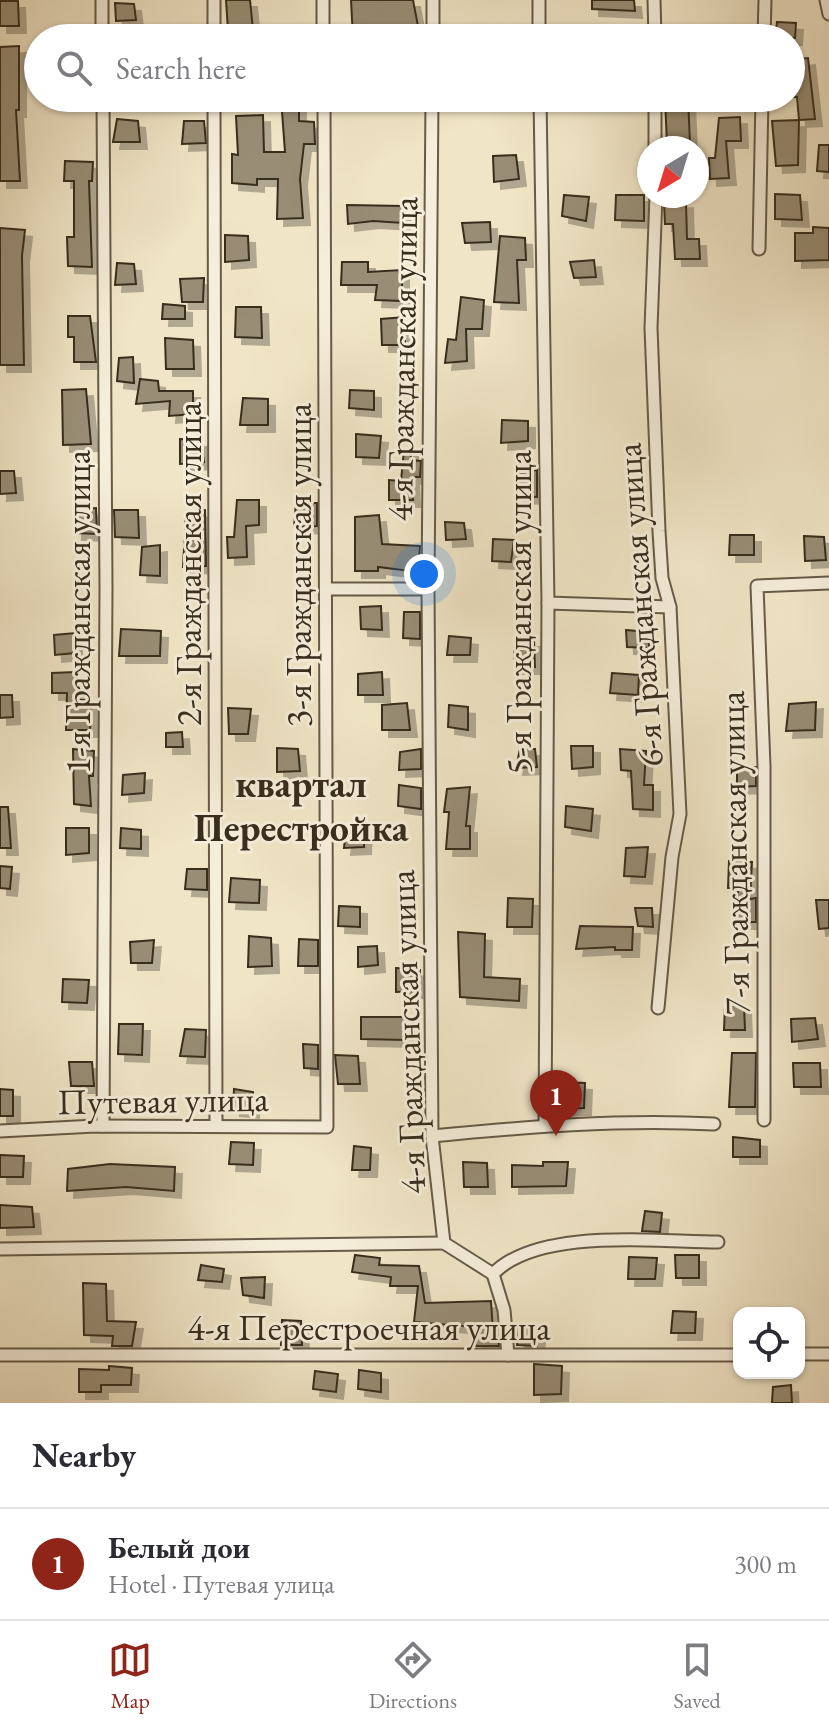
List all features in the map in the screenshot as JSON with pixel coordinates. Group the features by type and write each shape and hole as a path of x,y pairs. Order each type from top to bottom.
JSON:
{"street":[{"path":"102,0 102,24"},
{"path":"214,0 214,24"},
{"path":"323,0 323,24"},
{"path":"433,0 433,24"},
{"path":"539,0 539,24"},
{"path":"654,0 655,24"},
{"path":"764,24 765,0"},
{"path":"826,0 829,14"},
{"name":"1-я Гражданская улица","path":"103,112 106,588 103,1126"},
{"name":"2-я Гражданская улица","path":"214,112 216,1126"},
{"name":"3-я Гражданская улица","path":"324,112 327,1127"},
{"name":"4-я Гражданская улица","path":"432,112 428,589 432,1136 444,1243"},
{"name":"5-я Гражданская улица","path":"540,112 548,603 545,1125"},
{"path":"655,112 655,136"},
{"path":"759,249 762,112"},
{"name":"6-я Гражданская улица","path":"656,208 651,328 656,468 662,578 670,607 680,814 672,857 658,1008"},
{"name":"7-я Гражданская улица","path":"764,1120 764,766 757,586 829,583"},
{"path":"326,589 428,589"},
{"path":"548,603 670,607"},
{"path":"432,1136 545,1125 662,1121 714,1124"},
{"name":"Путевая улица","path":"0,1131 103,1126 327,1127"},
{"path":"493,1274 516,1256 539,1248 588,1243 718,1242"},
{"path":"0,1249 444,1243 493,1274 504,1310 508,1355"},
{"path":"805,1354 829,1354"},
{"name":"4-я Перестроечная улица","path":"0,1355 733,1355"}],"building":[{"path":"226,0 250,0 252,24 228,24"},
{"path":"351,0 413,0 418,24 352,24"},
{"path":"592,0 634,0 635,11 592,9"},
{"path":"0,1 18,1 19,26 0,26"},
{"path":"115,3 134,4 136,20 116,21"},
{"path":"19,46 19,110 16,110 20,181 0,181 0,47"},
{"path":"805,58 808,58 815,119 799,120 798,112 805,112"},
{"path":"282,112 299,112 299,121 314,122 315,144 304,144 300,179 303,218 277,219 278,179 257,179 257,185 232,183 232,154 238,155 236,116 263,115 264,152 285,152"},
{"path":"666,112 689,112 690,136 667,136"},
{"path":"740,117 741,141 726,141 729,178 710,179 709,158 715,158 719,118"},
{"path":"117,119 138,121 140,142 113,142"},
{"path":"799,120 798,165 776,166 772,121"},
{"path":"184,121 204,121 206,143 182,144"},
{"path":"819,145 829,145 829,172 817,171"},
{"path":"516,155 519,179 494,182 493,156"},
{"path":"65,161 93,162 92,181 89,181 92,267 68,266 67,237 74,237 74,181 64,181"},
{"path":"775,194 800,195 802,220 775,219"},
{"path":"564,195 589,197 586,221 562,216"},
{"path":"616,195 637,195 637,208 644,208 644,221 615,220"},
{"path":"347,205 404,206 403,223 373,221 348,224"},
{"path":"664,208 686,208 687,239 699,239 700,259 675,259 673,224 665,224"},
{"path":"490,222 491,242 465,243 462,223"},
{"path":"813,227 829,228 829,260 795,261 795,233 813,233"},
{"path":"0,228 25,230 22,256 24,365 0,365"},
{"path":"225,235 248,236 249,260 225,262"},
{"path":"500,236 525,238 526,260 517,260 519,303 494,302"},
{"path":"594,260 596,277 574,278 570,262"},
{"path":"342,262 368,262 368,272 402,270 402,301 375,300 377,285 341,285"},
{"path":"117,263 134,264 136,284 115,285"},
{"path":"204,278 203,302 182,302 180,279"},
{"path":"461,297 484,300 482,329 466,329 467,361 445,363 448,339 456,340"},
{"path":"163,304 185,306 185,319 162,319"},
{"path":"236,307 261,307 262,338 235,337"},
{"path":"68,316 90,316 96,362 74,362 74,337 68,337"},
{"path":"405,317 405,345 382,345 381,319"},
{"path":"165,338 193,340 194,369 166,369"},
{"path":"133,357 134,383 117,381 119,358"},
{"path":"140,379 158,381 159,391 193,391 193,414 169,416 170,401 136,404"},
{"path":"86,389 91,444 63,445 62,390"},
{"path":"350,390 374,391 374,410 349,408"},
{"path":"243,398 268,399 268,425 240,425"},
{"path":"502,420 528,421 528,441 501,443"},
{"path":"356,434 381,436 379,458 356,457"},
{"path":"180,439 201,440 204,462 180,464"},
{"path":"404,450 411,450 411,460 421,461 420,477 412,477 413,500 389,500 389,480 401,481"},
{"path":"537,470 537,497 517,496 518,471"},
{"path":"0,471 14,471 16,493 0,494"},
{"path":"237,500 259,500 259,525 246,526 247,557 228,558 227,537 234,537"},
{"path":"296,503 317,503 317,526 294,527"},
{"path":"96,508 97,534 75,533 75,510"},
{"path":"114,510 138,510 139,538 115,537"},
{"path":"205,510 206,566 183,567 186,512"},
{"path":"379,515 382,544 420,546 418,572 378,567 378,571 355,571 355,517"},
{"path":"445,522 464,523 466,539 446,540"},
{"path":"730,535 754,535 754,555 729,555"},
{"path":"804,536 824,537 826,560 805,561"},
{"path":"493,539 514,540 511,562 492,561"},
{"path":"160,545 160,576 140,575 142,547"},
{"path":"381,606 382,630 361,629 360,607"},
{"path":"404,612 420,612 420,639 403,638"},
{"path":"121,629 161,631 160,656 119,656"},
{"path":"626,630 649,632 649,648 627,647"},
{"path":"75,633 75,653 55,655 54,635"},
{"path":"449,636 471,638 470,655 447,655"},
{"path":"514,640 534,640 535,667 515,667"},
{"path":"75,672 77,700 91,700 90,730 66,730 67,693 52,693 52,673"},
{"path":"382,672 383,695 358,695 358,674"},
{"path":"612,673 639,675 638,695 610,693"},
{"path":"0,695 12,695 13,717 0,718"},
{"path":"816,702 815,730 786,731 789,704"},
{"path":"407,703 410,730 382,730 382,705"},
{"path":"449,705 468,707 468,730 448,727"},
{"path":"228,708 251,709 248,734 229,734"},
{"path":"182,732 183,747 166,747 166,733"},
{"path":"571,746 593,746 593,767 572,769"},
{"path":"277,748 298,749 300,771 277,772"},
{"path":"73,749 94,751 93,776 89,776 91,806 74,804"},
{"path":"421,749 421,769 399,770 400,752"},
{"path":"520,749 535,749 537,767 516,768"},
{"path":"620,749 646,751 644,785 653,785 653,810 633,809 631,771 621,770"},
{"path":"756,767 756,786 737,787 737,769"},
{"path":"145,773 144,793 122,795 123,775"},
{"path":"399,785 421,788 421,809 398,806"},
{"path":"470,787 466,826 470,826 470,849 446,849 449,812 444,812 447,789"},
{"path":"566,806 593,809 591,831 565,827"},
{"path":"0,807 8,807 11,848 0,848"},
{"path":"66,828 89,828 89,853 66,855"},
{"path":"121,828 141,830 141,849 120,848"},
{"path":"365,829 364,847 344,848 346,830"},
{"path":"648,847 645,877 624,876 626,848"},
{"path":"729,861 752,862 750,899 756,898 756,922 736,922 738,888 728,888"},
{"path":"0,866 12,867 10,889 0,888"},
{"path":"187,869 207,869 207,890 185,889"},
{"path":"231,878 260,880 259,903 229,902"},
{"path":"508,898 533,899 532,927 507,927"},
{"path":"816,900 829,900 829,928 819,929"},
{"path":"339,906 360,907 360,927 338,926"},
{"path":"635,908 652,908 653,927 638,926"},
{"path":"580,926 633,927 632,950 615,950 615,947 576,949"},
{"path":"458,932 485,934 484,977 520,979 519,1001 460,997"},
{"path":"249,936 271,938 272,966 248,967"},
{"path":"299,939 318,940 318,966 298,966"},
{"path":"154,940 152,963 131,963 130,942"},
{"path":"377,946 378,965 358,967 358,947"},
{"path":"396,968 420,970 418,991 396,992"},
{"path":"63,979 89,980 87,1003 62,1002"},
{"path":"744,1005 745,1030 724,1030 725,1006"},
{"path":"361,1017 407,1017 406,1040 361,1039"},
{"path":"815,1018 818,1039 792,1042 791,1019"},
{"path":"119,1024 143,1024 142,1055 118,1054"},
{"path":"185,1029 206,1030 205,1057 180,1056"},
{"path":"303,1044 318,1045 318,1069 304,1068"},
{"path":"732,1053 756,1053 755,1107 729,1107"},
{"path":"335,1055 358,1056 360,1084 338,1084"},
{"path":"69,1062 92,1062 94,1086 71,1086"},
{"path":"793,1063 820,1063 821,1087 794,1087"},
{"path":"559,1082 585,1083 584,1108 558,1109"},
{"path":"0,1089 13,1090 13,1116 0,1116"},
{"path":"234,1089 253,1092 252,1111 233,1109"},
{"path":"733,1137 760,1140 760,1157 733,1157"},
{"path":"231,1142 254,1143 253,1165 229,1164"},
{"path":"354,1146 371,1148 370,1170 352,1170"},
{"path":"0,1155 24,1156 23,1177 0,1177"},
{"path":"463,1162 487,1163 488,1187 464,1187"},
{"path":"543,1162 568,1162 566,1186 512,1187 512,1165 543,1166"},
{"path":"110,1164 175,1167 174,1191 126,1187 67,1191 68,1169"},
{"path":"0,1205 32,1207 34,1227 0,1228"},
{"path":"645,1211 662,1213 660,1232 642,1231"},
{"path":"355,1255 380,1258 379,1265 419,1266 425,1303 491,1301 493,1331 497,1331 499,1346 476,1346 474,1327 414,1322 418,1286 390,1286 391,1277 352,1272"},
{"path":"675,1255 699,1255 699,1278 676,1278"},
{"path":"629,1257 657,1258 655,1279 628,1279"},
{"path":"201,1265 224,1269 222,1282 198,1280"},
{"path":"265,1277 264,1298 243,1295 241,1278"},
{"path":"83,1283 106,1284 107,1321 136,1322 132,1346 112,1346 113,1336 84,1335"},
{"path":"673,1311 696,1312 695,1333 671,1333"},
{"path":"282,1320 301,1321 302,1345 281,1345"},
{"path":"519,1326 539,1327 537,1346 517,1345"},
{"path":"534,1364 562,1366 561,1394 534,1395"},
{"path":"109,1366 132,1368 131,1385 101,1385 101,1392 79,1392 79,1369 109,1370"},
{"path":"359,1370 381,1373 381,1392 358,1389"},
{"path":"315,1371 338,1374 336,1392 313,1389"},
{"path":"791,1385 792,1403 772,1403 773,1387"}],"place":[{"name":"Белый дои","path":"556,1136"}],"district":[{"name":"квартал Перестройка","path":"301,805"}]}
